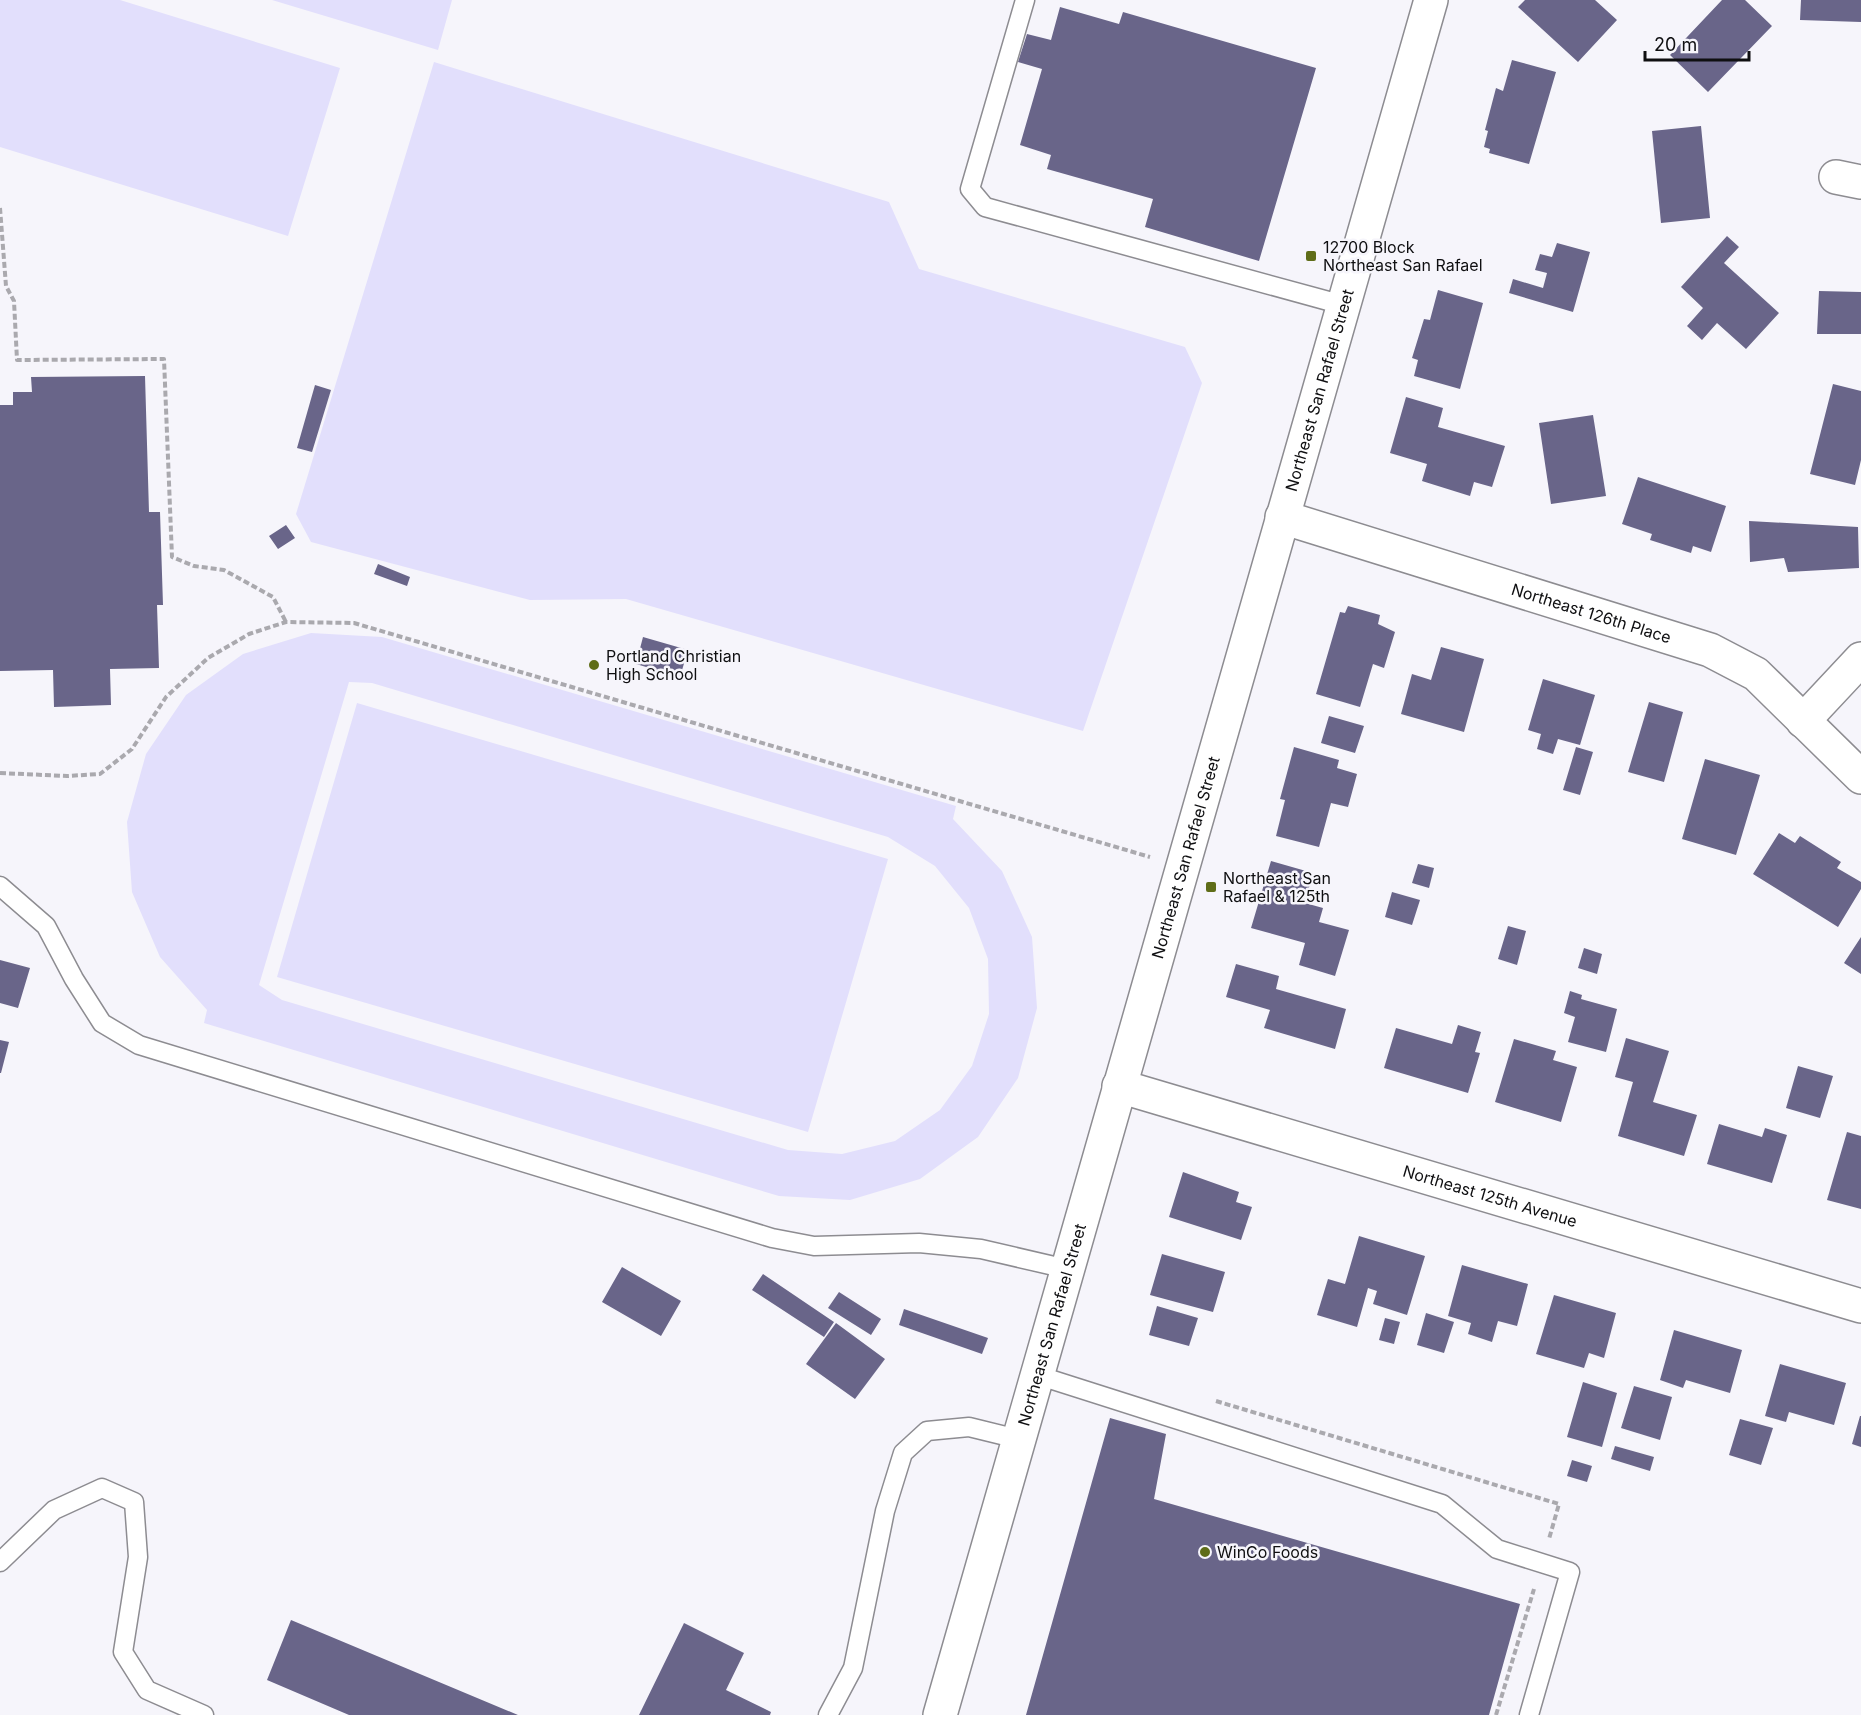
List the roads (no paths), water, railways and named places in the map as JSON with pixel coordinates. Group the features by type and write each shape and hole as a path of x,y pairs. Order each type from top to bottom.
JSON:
{"street":[{"name":"Northeast San Rafael Street","path":"940,1715 1431,0"},
{"name":"Northeast 126th Place","path":"1282,517 1710,650 1756,674 1861,777"},
{"path":"1803,721 1861,658"},
{"name":"Northeast 125th Avenue","path":"1119,1086 1861,1306"}],"lane":[{"path":"1025,0 970,189 985,207 1343,305"},
{"path":"0,886 46,926 74,979 102,1023 139,1045 772,1238 814,1246 919,1243 981,1249 1067,1269"},
{"path":"1037,1375 1442,1504 1497,1549 1570,1572 1529,1715"},
{"path":"828,1715 853,1668 885,1511 903,1453 927,1431 969,1427 1018,1439"},
{"path":"0,1562 54,1510 102,1488 134,1502 138,1557 123,1652 147,1690 204,1715"}],"place":[{"name":"12700 Block Northeast San Rafael","path":"1311,256"},
{"name":"Portland Christian High School","path":"594,665"},
{"name":"Northeast San Rafael & 125th","path":"1211,887"},
{"name":"WinCo Foods","path":"1205,1552"}]}
